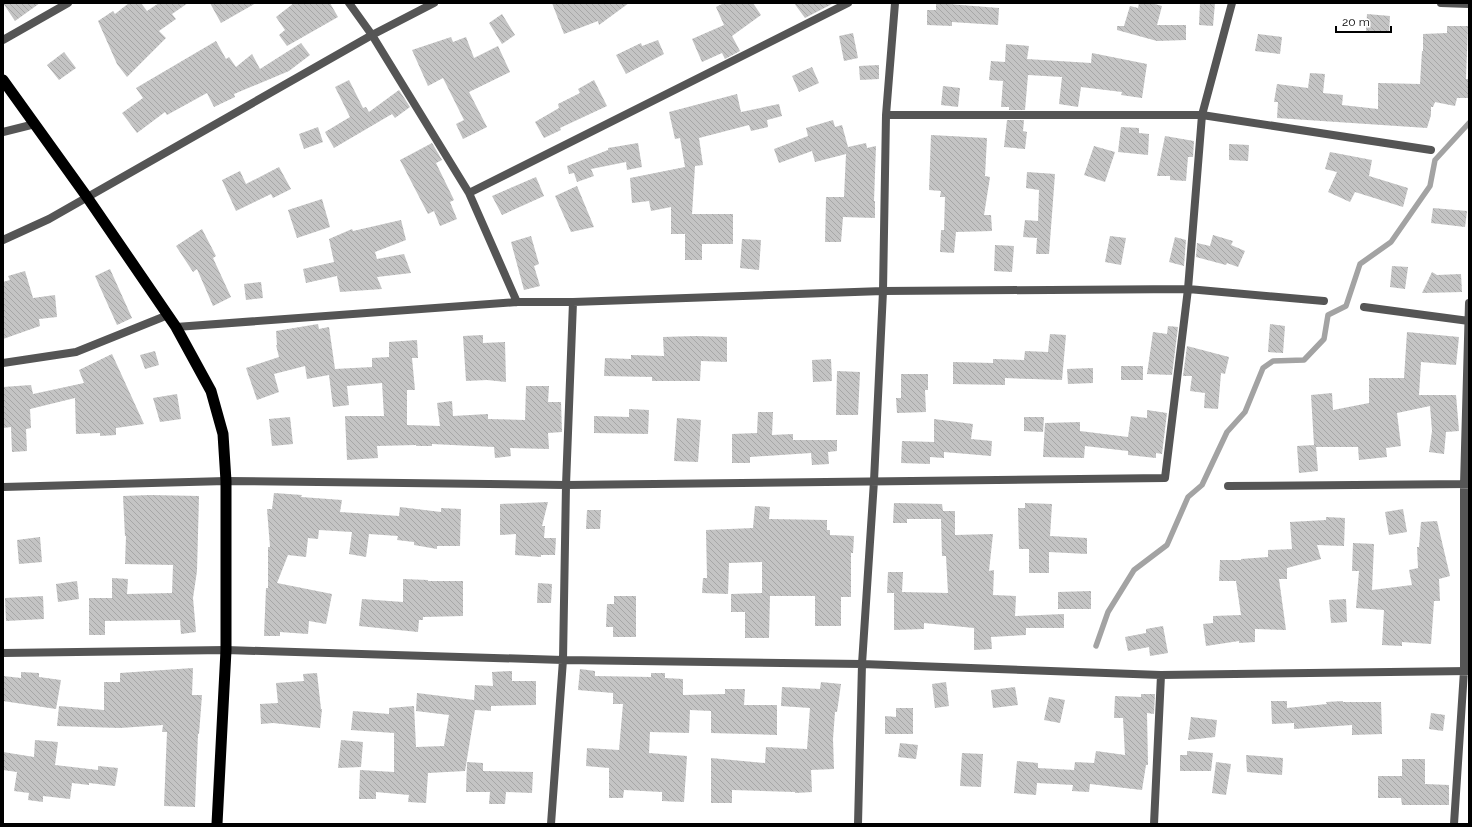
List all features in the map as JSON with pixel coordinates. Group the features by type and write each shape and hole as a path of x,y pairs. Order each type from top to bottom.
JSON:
{"highway":[{"path":"3,80 87,197 168,315 211,390 223,434 226,481 226,650 217,824"}],"street":[{"path":"3,40 68,3"},
{"path":"350,3 372,35 469,193 517,302"},
{"path":"3,240 49,219 372,35 434,3"},
{"path":"469,193 848,3"},
{"path":"858,824 862,664 874,481 883,291 886,115 895,3"},
{"path":"3,487 226,481 566,485 1165,478 1188,289 1202,115 1232,3"},
{"path":"1441,3 1469,4"},
{"path":"886,115 1202,115 1431,150"},
{"path":"3,132 35,124"},
{"path":"176,327 517,302 573,302 883,291 1188,289 1324,301"},
{"path":"551,824 563,660 566,485 573,302"},
{"path":"1454,824 1466,671 1466,484 1469,303"},
{"path":"1364,307 1469,321"},
{"path":"3,363 76,352 168,315"},
{"path":"1228,486 1466,484"},
{"path":"3,653 226,650 563,660 862,664 1161,674 1466,671"},
{"path":"1154,824 1161,674"}],"building":[{"path":"3,3 40,3 15,21"},
{"path":"129,3 141,3 147,11 159,3 188,3 172,14 176,19 159,31 166,38 127,77 117,64 98,21 113,11 115,14"},
{"path":"210,3 256,3 221,23"},
{"path":"294,3 330,3 338,17 287,46 279,35 285,30 276,17"},
{"path":"552,3 629,3 599,25 598,21 564,34"},
{"path":"724,3 753,3 761,15 732,36 740,51 725,59 722,53 702,62 692,39 724,25 716,7"},
{"path":"794,3 834,3 805,18"},
{"path":"936,3 999,8 998,25 952,22 952,26 927,25 927,10 936,10"},
{"path":"1139,3 1151,3 1162,6 1157,25 1186,25 1186,40 1157,41 1117,30 1117,26 1124,26 1130,6 1138,8"},
{"path":"1200,3 1215,3 1213,26 1199,25"},
{"path":"502,14 515,35 502,44 489,23"},
{"path":"1367,14 1390,16 1389,33 1366,32"},
{"path":"1447,26 1468,26 1466,79 1469,79 1469,98 1457,98 1455,106 1435,102 1433,107 1431,107 1431,115 1427,128 1277,118 1278,102 1274,102 1277,84 1308,88 1310,73 1325,74 1323,93 1343,95 1342,105 1378,109 1378,83 1420,84 1423,34 1447,33"},
{"path":"853,33 858,58 844,61 839,36"},
{"path":"1258,34 1282,37 1280,54 1255,51"},
{"path":"451,37 453,42 466,37 474,58 498,46 510,72 469,92 487,127 463,139 456,124 464,120 443,78 428,86 412,50"},
{"path":"658,40 664,54 626,74 616,55 641,43 642,46"},
{"path":"216,41 226,59 229,57 236,67 252,54 260,69 301,43 310,55 289,71 234,94 235,97 214,107 207,93 167,115 165,112 137,133 122,113 143,98 136,88"},
{"path":"1006,44 1029,46 1027,59 1091,63 1092,53 1147,64 1142,98 1121,95 1122,92 1081,87 1078,107 1059,104 1062,77 1028,75 1025,110 1009,110 1009,107 1001,107 1003,81 989,80 991,61 1005,62"},
{"path":"64,52 76,68 59,80 47,65"},
{"path":"879,65 879,79 860,80 859,66"},
{"path":"812,67 819,83 799,92 792,76"},
{"path":"349,80 363,108 366,107 369,112 399,90 410,107 395,118 392,114 334,148 325,132 350,117 335,87"},
{"path":"594,80 607,106 560,128 561,130 544,138 535,122 559,108 558,104 580,93 578,89"},
{"path":"943,86 960,88 958,107 941,105"},
{"path":"737,94 741,112 779,104 782,116 767,120 768,127 751,131 749,125 699,138 703,165 695,166 692,214 733,214 733,244 702,244 702,260 685,260 685,234 671,234 671,207 651,211 649,201 632,203 630,178 685,167 680,138 675,139 669,112"},
{"path":"833,120 835,127 842,125 848,147 866,143 867,148 876,146 874,201 875,218 843,217 841,242 825,242 826,197 844,197 846,154 815,162 812,151 779,163 774,149 808,136 806,128"},
{"path":"1007,120 1024,120 1023,131 1027,132 1025,149 1004,147"},
{"path":"318,127 323,142 304,149 299,134"},
{"path":"1121,127 1139,128 1139,133 1149,134 1148,155 1118,152"},
{"path":"931,135 987,138 985,176 990,177 984,215 991,215 992,231 956,232 954,253 940,252 941,230 944,230 945,197 940,197 941,191 929,190"},
{"path":"1165,136 1194,141 1193,157 1188,157 1186,181 1170,180 1170,176 1157,176"},
{"path":"432,143 442,160 436,163 454,200 450,202 457,219 440,226 434,211 428,214 400,160"},
{"path":"638,143 642,167 627,170 626,162 591,169 594,176 577,182 574,173 569,174 567,166 608,150 608,148"},
{"path":"1229,144 1249,145 1248,161 1229,160"},
{"path":"1094,146 1115,152 1105,182 1084,175"},
{"path":"1330,152 1372,160 1369,176 1408,188 1403,207 1355,192 1350,202 1328,192 1337,172 1325,169"},
{"path":"279,167 291,189 273,198 271,194 236,211 222,180 240,171 246,184"},
{"path":"1027,172 1055,174 1049,254 1036,254 1037,238 1023,237 1025,220 1038,221 1039,190 1026,188"},
{"path":"536,177 544,196 502,215 492,196"},
{"path":"577,186 594,227 571,232 555,196"},
{"path":"322,199 330,227 297,238 288,210"},
{"path":"1433,208 1467,211 1465,227 1431,223"},
{"path":"401,220 406,240 375,252 377,259 404,254 411,273 377,277 382,289 340,292 337,276 306,283 303,269 334,262 329,239 352,229 353,231"},
{"path":"202,229 216,256 213,258 231,297 213,306 197,269 193,272 176,246"},
{"path":"1213,235 1233,241 1231,245 1245,251 1238,267 1227,263 1226,265 1196,257 1197,243 1210,246"},
{"path":"531,236 539,264 534,266 540,286 524,290 511,242"},
{"path":"1110,236 1126,238 1121,265 1105,262"},
{"path":"1175,237 1186,240 1184,266 1169,262"},
{"path":"742,239 761,240 759,270 740,268"},
{"path":"995,245 1014,246 1012,272 994,271"},
{"path":"1392,266 1408,267 1405,289 1390,287"},
{"path":"110,269 132,318 117,325 95,276"},
{"path":"25,271 33,298 55,295 57,317 39,319 40,326 3,339 3,282 10,280 8,276"},
{"path":"1432,272 1437,275 1461,274 1462,292 1422,293"},
{"path":"261,282 263,298 246,300 244,284"},
{"path":"318,324 319,329 329,327 335,369 372,367 372,358 389,357 389,342 417,340 418,358 412,358 415,390 407,390 407,425 440,426 437,403 452,401 453,416 488,414 488,419 525,420 526,386 549,386 548,402 561,402 562,432 548,433 549,449 510,448 511,456 495,458 494,447 432,444 432,446 377,446 378,458 347,460 345,416 384,416 382,383 347,386 349,405 333,407 329,375 307,379 305,366 274,374 279,392 257,400 246,368 279,357 276,345 276,331"},
{"path":"1270,324 1285,326 1283,353 1268,352"},
{"path":"1168,326 1178,327 1172,375 1147,374 1153,332 1167,334"},
{"path":"1407,332 1459,337 1456,365 1421,362 1419,395 1456,395 1459,431 1446,432 1444,454 1429,452 1432,431 1430,406 1397,413 1401,446 1386,448 1387,457 1359,460 1358,447 1316,447 1318,471 1299,473 1297,446 1314,445 1311,395 1332,393 1333,410 1369,403 1369,378 1404,378"},
{"path":"1050,334 1066,335 1062,380 1005,378 1005,385 953,384 953,362 993,363 993,359 1024,360 1025,351 1048,352"},
{"path":"483,335 483,343 505,342 506,382 487,380 466,381 463,336"},
{"path":"663,337 727,337 727,362 701,361 700,381 652,381 652,377 604,376 605,358 631,359 631,355 664,356"},
{"path":"1187,346 1229,357 1225,374 1221,373 1218,409 1204,408 1205,393 1190,391 1192,376 1183,376"},
{"path":"155,351 159,365 145,369 140,355"},
{"path":"112,354 144,424 116,428 116,435 100,436 100,433 76,434 75,398 30,409 31,428 26,429 27,451 12,452 11,427 3,428 3,387 31,385 33,394 84,383 79,370"},
{"path":"831,359 832,381 813,382 812,360"},
{"path":"1121,366 1143,366 1143,380 1121,380"},
{"path":"1093,368 1093,383 1068,384 1067,369"},
{"path":"837,371 860,372 858,415 836,415"},
{"path":"901,374 928,374 928,390 925,390 926,412 897,413 896,398 901,398"},
{"path":"177,394 181,419 160,422 153,398"},
{"path":"629,409 649,410 648,434 594,433 594,416 629,417"},
{"path":"1147,410 1167,413 1162,454 1156,453 1156,458 1128,455 1128,451 1085,446 1084,458 1043,457 1045,423 1080,422 1080,431 1128,437 1131,416 1147,418"},
{"path":"758,412 773,412 772,435 793,434 793,440 837,440 837,451 828,452 829,464 812,465 811,453 750,457 750,463 732,463 732,434 757,433"},
{"path":"290,417 293,444 272,446 269,419"},
{"path":"1024,417 1044,417 1043,432 1024,431"},
{"path":"677,418 701,420 698,462 674,461"},
{"path":"934,419 973,424 971,439 992,441 991,456 944,452 944,458 930,457 930,464 901,463 902,441 934,442"},
{"path":"274,493 302,495 301,497 342,500 340,512 399,516 400,507 441,512 441,508 461,509 460,546 437,546 437,549 414,545 414,542 397,540 398,536 369,534 366,557 349,554 352,532 319,530 318,539 308,538 306,557 288,555 277,583 332,594 326,624 309,621 308,634 280,632 280,636 264,636 266,588 268,588 268,547 270,547 267,509 272,509"},
{"path":"123,496 199,496 197,571 193,598 196,632 181,634 180,620 105,621 105,635 89,635 89,598 112,598 112,578 128,579 127,594 172,593 173,565 125,564 126,536"},
{"path":"548,502 542,526 545,526 544,538 556,538 555,555 541,555 541,557 515,555 516,534 500,535 500,504"},
{"path":"894,503 942,504 943,511 955,511 955,535 993,534 989,571 994,570 993,595 1016,596 1015,616 1064,614 1064,628 1026,628 1026,635 991,637 992,649 974,650 974,628 924,623 924,629 894,630 894,593 887,593 888,572 903,572 902,592 948,593 946,556 942,556 941,519 907,519 907,523 893,523"},
{"path":"1025,503 1052,504 1050,536 1087,538 1087,554 1049,552 1049,573 1029,573 1029,549 1019,549 1018,508 1025,508"},
{"path":"755,506 770,507 769,519 827,520 827,530 830,530 830,535 854,536 853,553 851,553 851,597 841,597 841,626 815,626 815,596 770,596 769,638 745,638 745,612 731,612 731,594 762,593 762,562 729,563 728,594 702,593 703,578 707,578 706,530 753,528"},
{"path":"1403,509 1407,532 1389,535 1385,512"},
{"path":"587,510 601,510 600,529 586,529"},
{"path":"1326,517 1345,518 1344,546 1317,545 1321,559 1287,568 1287,579 1279,579 1286,630 1255,629 1255,642 1239,643 1239,641 1206,646 1203,624 1213,623 1213,616 1241,615 1236,581 1219,581 1220,560 1241,560 1268,557 1268,550 1292,549 1290,522 1326,520"},
{"path":"1437,521 1450,576 1439,579 1440,601 1434,601 1431,644 1402,642 1402,646 1382,645 1384,610 1356,608 1359,571 1352,571 1353,543 1374,544 1372,590 1412,585 1409,570 1418,568 1417,547 1419,547 1421,522"},
{"path":"40,537 42,562 19,564 17,540"},
{"path":"403,579 463,581 463,616 423,617 423,620 419,620 418,632 359,626 362,599 403,602"},
{"path":"77,581 79,599 58,602 56,584"},
{"path":"538,583 552,584 551,603 537,603"},
{"path":"1091,591 1091,609 1058,609 1058,592"},
{"path":"43,596 44,619 6,621 5,598"},
{"path":"614,596 636,596 636,637 613,637 613,627 606,627 607,604 614,604"},
{"path":"1346,599 1347,622 1331,623 1329,600"},
{"path":"1163,626 1168,653 1150,656 1149,647 1128,651 1125,637 1146,633 1146,629"},
{"path":"193,668 192,695 202,695 198,734 195,807 164,806 167,732 162,732 163,725 120,728 57,726 59,706 104,710 104,682 120,682 120,673"},
{"path":"580,669 595,671 595,676 651,677 651,673 665,673 665,678 683,679 683,695 725,694 725,689 745,689 744,705 777,705 777,735 711,733 711,711 690,710 689,733 650,732 649,753 687,756 684,802 662,801 662,792 624,790 623,798 609,798 609,768 586,766 587,748 619,750 623,704 613,704 613,693 578,690"},
{"path":"512,671 512,681 536,681 536,705 491,706 491,711 475,710 465,771 428,773 426,803 408,802 409,795 376,792 376,799 359,799 360,770 394,772 394,733 351,730 353,711 389,714 389,708 414,706 416,747 444,746 449,715 416,711 417,693 474,700 475,685 493,686 492,672"},
{"path":"21,672 39,673 39,677 61,680 56,709 3,701 3,676 21,678"},
{"path":"317,673 322,709 320,728 273,723 261,724 260,704 278,703 276,683 304,681 303,674"},
{"path":"821,682 841,684 837,712 835,712 833,739 834,769 811,770 812,792 795,793 732,790 732,803 711,803 711,758 765,763 766,747 807,749 810,708 781,706 782,687 820,689"},
{"path":"946,682 949,706 935,708 932,684"},
{"path":"1015,687 1018,705 993,708 991,690"},
{"path":"1141,694 1155,694 1154,714 1147,713 1148,765 1146,765 1142,790 1090,784 1089,792 1072,791 1073,785 1037,783 1036,795 1014,793 1017,761 1038,763 1038,768 1074,770 1075,762 1094,763 1096,751 1125,755 1123,718 1114,718 1115,696 1141,697"},
{"path":"1049,697 1065,700 1060,723 1044,720"},
{"path":"1271,701 1287,701 1287,708 1327,704 1326,702 1381,702 1382,734 1352,735 1352,725 1294,729 1294,723 1272,724"},
{"path":"896,708 913,708 913,734 885,734 885,716 896,717"},
{"path":"1431,713 1445,715 1443,731 1429,729"},
{"path":"1191,717 1217,720 1215,737 1188,740"},
{"path":"35,740 58,742 55,765 98,770 98,766 118,768 115,786 72,783 70,799 43,796 43,802 28,800 29,793 14,791 17,772 3,770 3,752 34,757"},
{"path":"341,740 363,742 361,767 338,768"},
{"path":"900,743 918,745 916,759 898,757"},
{"path":"1187,751 1213,753 1211,771 1180,771 1180,755 1187,755"},
{"path":"962,753 983,754 981,787 960,786"},
{"path":"1246,755 1283,758 1282,775 1247,772"},
{"path":"1402,759 1425,759 1425,784 1449,785 1449,805 1402,805 1401,798 1378,798 1378,776 1402,776"},
{"path":"467,762 483,763 483,771 533,772 532,793 506,792 505,804 489,804 490,792 466,792"},
{"path":"1216,762 1231,764 1226,795 1212,793"}],"waterway":[{"path":"1096,646 1108,612 1134,570 1167,545 1188,497 1202,485 1227,432 1245,412 1263,368 1273,361 1304,360 1324,339 1328,315 1346,306 1360,264 1391,242 1430,186 1435,160 1469,123"}]}
